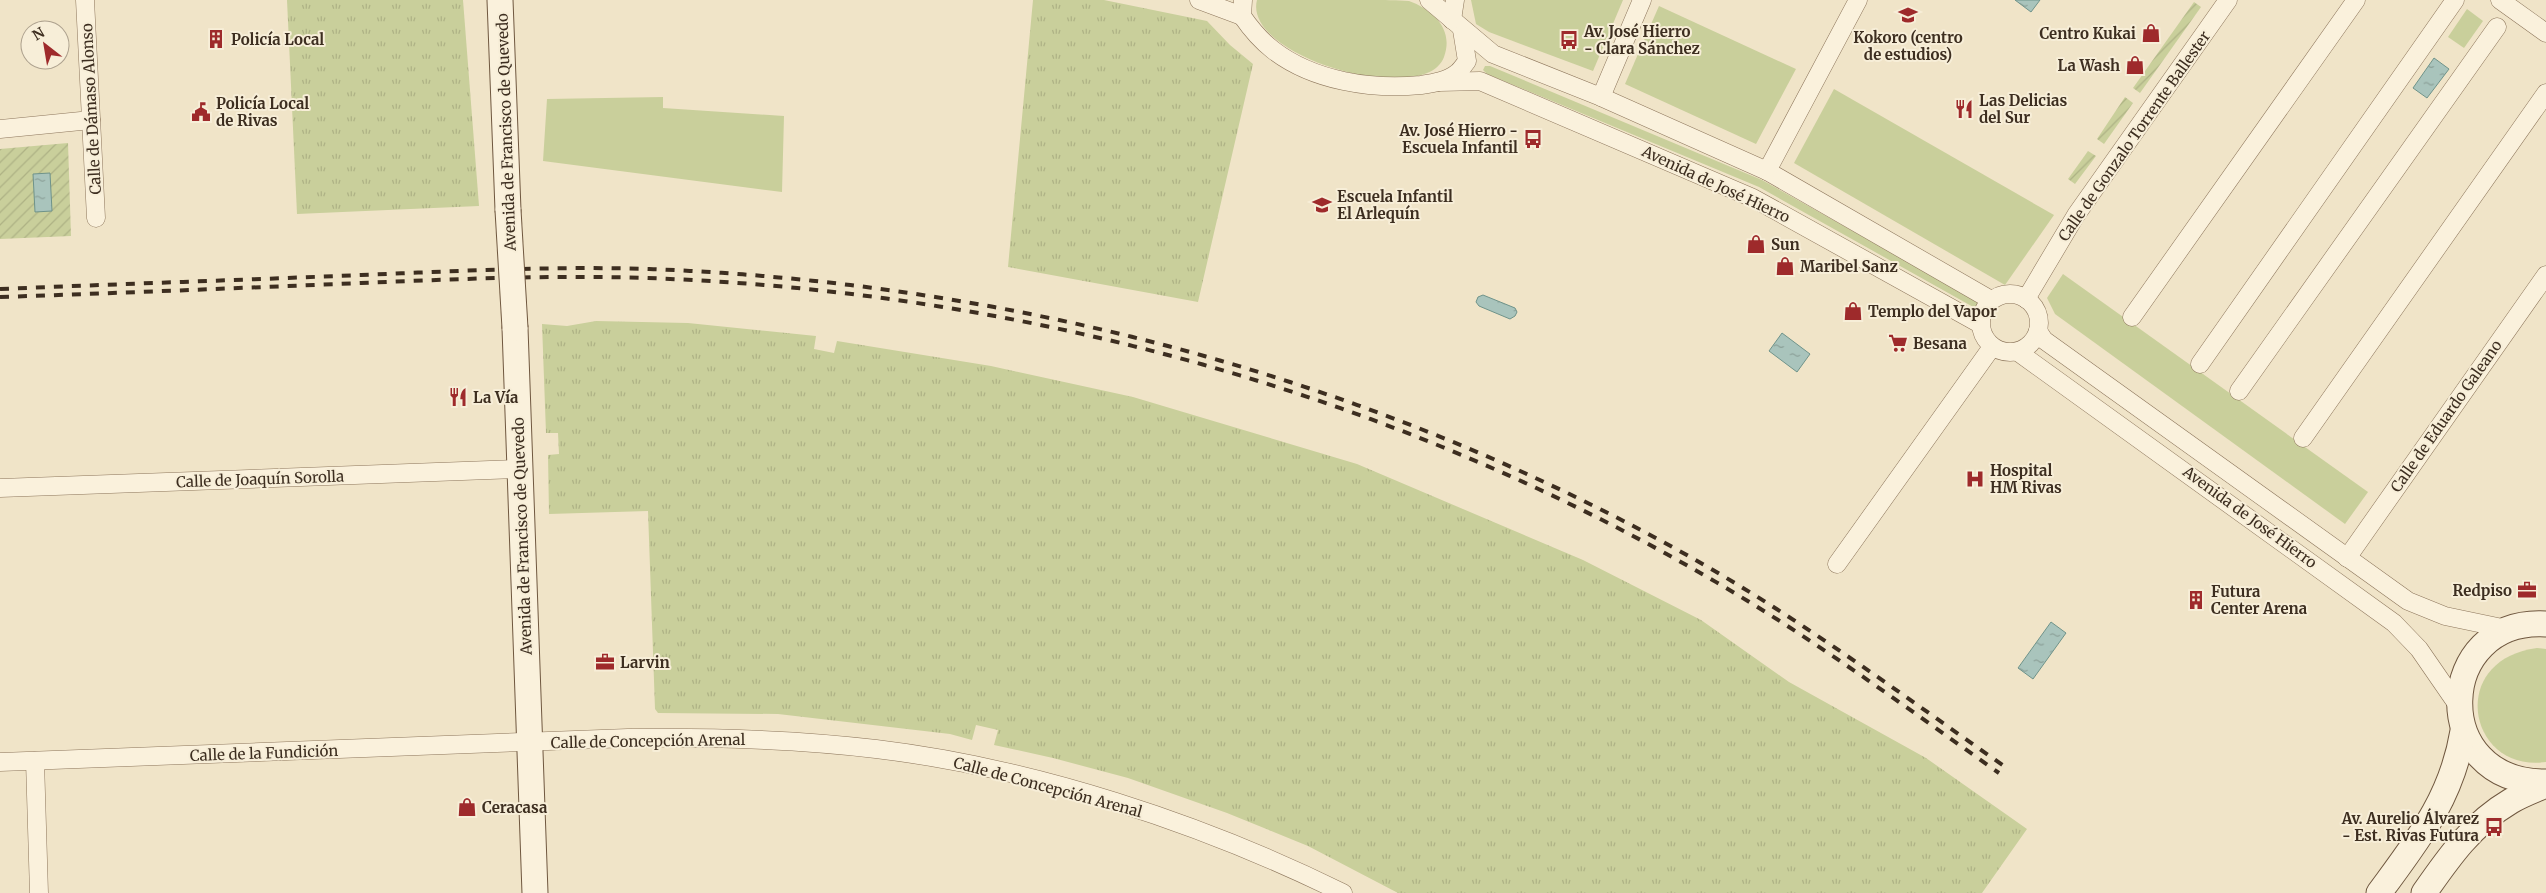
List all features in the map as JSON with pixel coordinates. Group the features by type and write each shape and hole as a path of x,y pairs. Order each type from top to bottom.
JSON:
{"street":[{"name":"Calle de Dámaso Alonso","path":"84,0 96,218"},
{"name":"Avenida de Francisco de Quevedo","path":"500,0 508,210 515,328 528,742 535,893"},
{"path":"1199,0 1242,8"},
{"name":"Avenida de José Hierro","path":"1429,0 1493,54 1601,97 1767,172 1991,300"},
{"path":"1439,82 1457,73 1467,61 1457,25 1456,0"},
{"path":"1601,97 1642,0"},
{"path":"1767,172 1858,0"},
{"name":"Calle de Gonzalo Torrente Ballester","path":"2026,299 2076,215 2228,0"},
{"path":"2132,317 2356,0"},
{"path":"2200,364 2455,0"},
{"path":"2500,0 2546,33"},
{"name":"Avenida de José Hierro","path":"1242,8 1253,32 1274,50 1302,67 1359,84 1394,88 1439,82 1480,81 1746,195 1980,324"},
{"path":"2239,392 2498,26"},
{"path":"2303,438 2546,93"},
{"path":"0,129 91,120"},
{"name":"Calle de Eduardo Galeano","path":"2347,558 2546,275"},
{"path":"2014,294 2026,299 2034,307 2038,318 2038,331 2030,345 2018,352 2001,352 1992,347 1983,337 1980,324 1983,311 1991,300 2002,295 2014,294"},
{"name":"Avenida de José Hierro","path":"2038,331 2044,340 2408,601 2444,616 2533,624"},
{"path":"1836,564 1992,347"},
{"name":"Avenida de José Hierro","path":"2018,352 2394,623 2420,648 2459,707"},
{"name":"Calle de Joaquín Sorolla","path":"0,488 520,469"},
{"path":"2379,893 2422,835 2443,798 2457,763 2463,731 2459,707 2464,674 2476,653 2490,639 2533,624"},
{"path":"2463,731 2477,755 2499,773 2525,782 2546,784"},
{"name":"Calle de Concepción Arenal","path":"528,742 720,737 876,749 975,765 1092,795 1205,831 1343,893"},
{"name":"Calle de la Fundición","path":"0,762 528,742"},
{"path":"36,761 39,893"},
{"path":"2424,893 2450,855 2477,824 2512,800 2546,784"}],"green space":[{"path":"287,0 463,0 479,206 297,214"},
{"path":"1033,0 1104,0 1207,21 1230,45 1253,64 1198,302 1008,267"},
{"path":"1257,0 1409,1 1426,10 1440,22 1446,38 1444,57 1430,72 1405,78 1373,77 1338,69 1305,57 1277,40 1260,21"},
{"path":"1471,0 1623,0 1593,71 1489,32 1476,24"},
{"path":"2194,2 2201,7 2140,93 2133,88"},
{"path":"1659,6 1796,69 1756,144 1625,84"},
{"path":"2467,9 2483,21 2464,48 2448,37"},
{"path":"1485,66 1490,66 1762,180 1979,302 1975,308 1759,187 1487,74 1483,70"},
{"path":"1834,89 2054,215 2005,285 1794,163"},
{"path":"663,97 663,108 784,116 782,192 543,161 547,99"},
{"path":"2125,97 2133,103 2104,144 2097,139"},
{"path":"68,143 71,236 0,239 0,149"},
{"path":"2088,151 2096,156 2075,184 2068,179"},
{"path":"2063,274 2368,492 2345,524 2055,314 2047,298"},
{"path":"596,321 688,323 816,336 814,349 834,353 837,341 991,366 1133,397 1357,464 1583,560 1701,620 1789,682 1926,758 2027,829 1982,893 1398,893 1308,846 1227,813 1128,778 994,745 998,730 976,725 972,740 950,734 778,714 658,713 655,709 648,511 549,514 548,455 559,454 558,433 546,433 542,324 567,326"},
{"path":"2537,648 2546,649 2546,762 2519,761 2499,751 2485,734 2478,714 2479,692 2489,672 2508,657"}],"water":[{"path":"2015,0 2040,0 2031,12"},
{"path":"2434,58 2449,69 2427,98 2413,88"},
{"path":"50,173 52,211 35,212 33,174"},
{"path":"1483,295 1515,308 1517,312 1515,316 1510,319 1479,306 1476,302 1478,297"},
{"path":"1782,333 1810,354 1797,372 1769,351"},
{"path":"2051,622 2066,633 2033,679 2018,668"}],"railway":[{"path":"0,289 505,269 649,269 788,278 927,296 1064,321 1199,355 1332,396 1463,446 1590,504 1713,570 1788,616 2004,766"},
{"path":"0,297 468,279 539,277 647,278 786,287 924,304 1061,329 1196,363 1329,404 1459,454 1586,512 1747,600 1856,672 1999,773"}],"place":[{"name":"Kokoro (centro de estudios)","path":"1908,15"},
{"name":"Centro Kukai","path":"2151,33"},
{"name":"Policía Local","path":"216,39"},
{"name":"Av. José Hierro - Clara Sánchez","path":"1569,40"},
{"name":"La Wash","path":"2135,65"},
{"name":"Las Delicias del Sur","path":"1964,109"},
{"name":"Policía Local de Rivas","path":"201,112"},
{"name":"Av. José Hierro - Escuela Infantil","path":"1533,139"},
{"name":"Escuela Infantil El Arlequín","path":"1322,205"},
{"name":"Sun","path":"1756,244"},
{"name":"Maribel Sanz","path":"1785,266"},
{"name":"Templo del Vapor","path":"1853,311"},
{"name":"Besana","path":"1898,343"},
{"name":"La Vía","path":"458,397"},
{"name":"Hospital HM Rivas","path":"1975,479"},
{"name":"Redpiso","path":"2527,590"},
{"name":"Futura Center Arena","path":"2196,600"},
{"name":"Larvin","path":"605,662"},
{"name":"Ceracasa","path":"467,807"},
{"name":"Av. Aurelio Álvarez - Est. Rivas Futura","path":"2494,827"}]}
